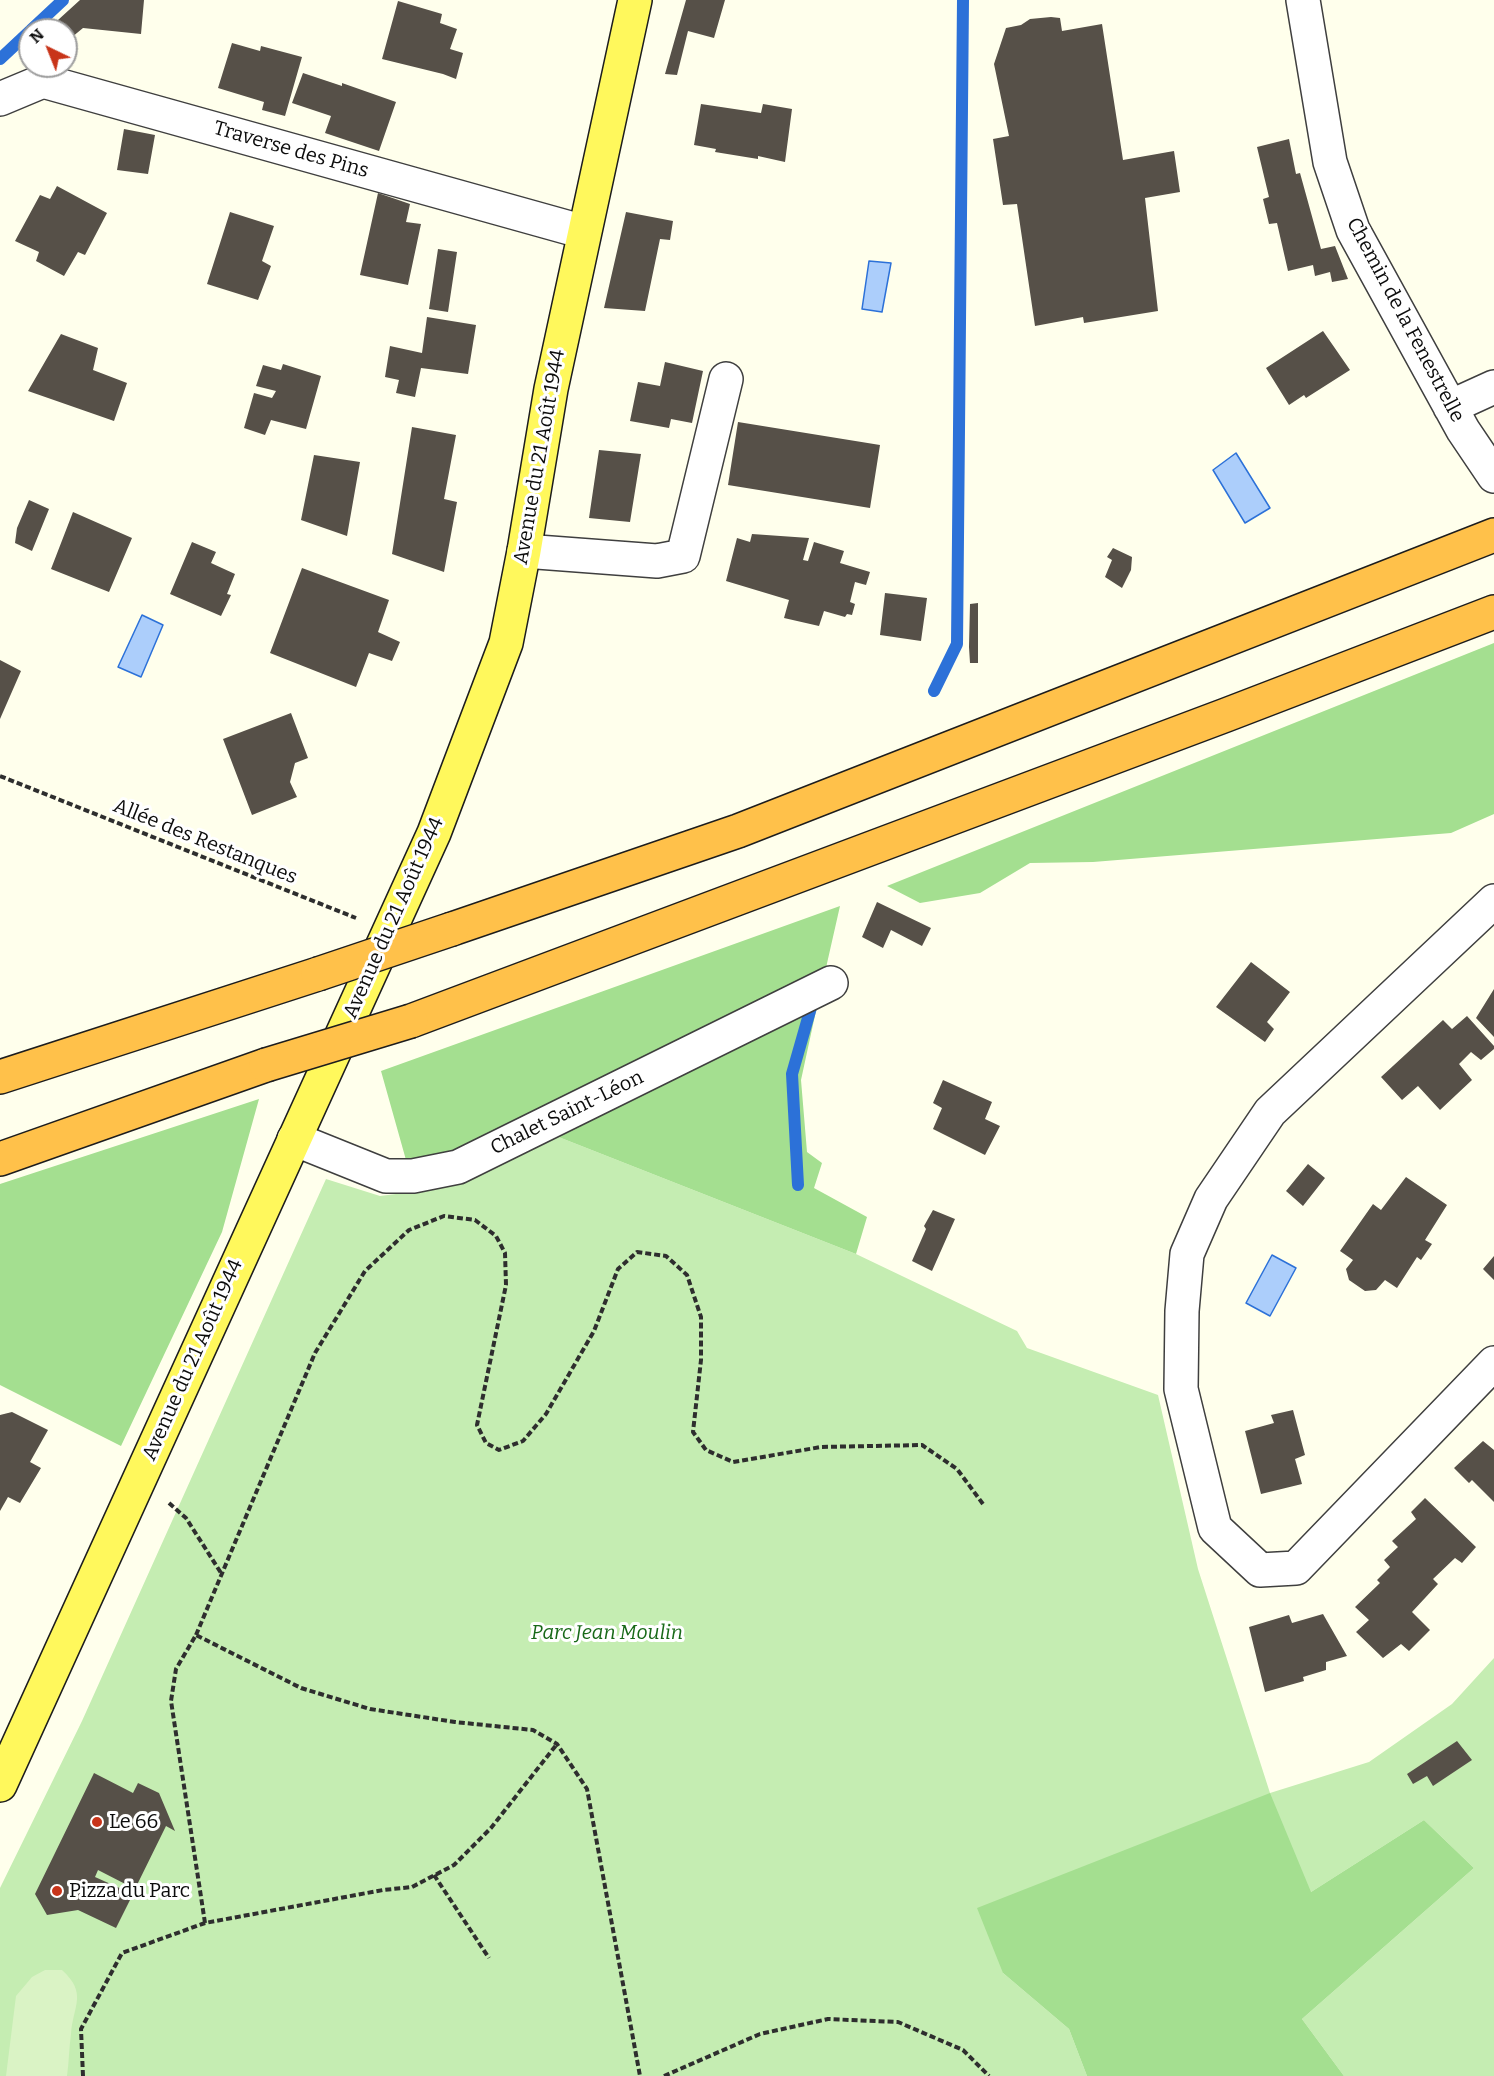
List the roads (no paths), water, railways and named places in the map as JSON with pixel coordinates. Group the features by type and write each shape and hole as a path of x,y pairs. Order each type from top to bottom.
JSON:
{"highway":[{"path":"0,1077 318,975 738,831 1494,535"},
{"path":"0,1160 266,1065 411,1021 1494,612"}],"main road":[{"name":"Avenue du 21 Août 1944","path":"0,1785 434,833 506,643 525,551 550,388 635,0"}],"street":[{"name":"Chemin de la Fenestrelle","path":"1303,0 1330,162 1353,230 1456,418 1494,476"},
{"name":"Traverse des Pins","path":"0,99 42,81 584,232"},
{"path":"525,551 657,561 683,555 726,379"},
{"path":"1456,418 1494,387"},
{"path":"1494,901 1270,1112 1211,1199 1187,1254 1182,1311 1181,1389 1215,1527 1260,1570 1296,1568 1494,1363"},
{"name":"Chalet Saint-Léon","path":"294,1138 386,1176 413,1176 458,1167 831,983"}],"water":[{"path":"869,261 891,263 882,312 862,309"},
{"path":"1236,453 1270,508 1245,523 1213,470"},
{"path":"142,615 163,625 141,677 118,667"},
{"path":"1272,1255 1296,1268 1270,1316 1246,1303"}],"waterway":[{"path":"44,18 63,0"},
{"path":"934,691 957,644 963,0"},
{"path":"0,59 18,42"},
{"path":"798,1185 792,1074 814,997"}],"place":[{"name":"Le 66","path":"97,1822"},
{"name":"Pizza du Parc","path":"57,1891"}],"park label":[{"name":"Parc Jean Moulin","path":"607,1633"}]}
